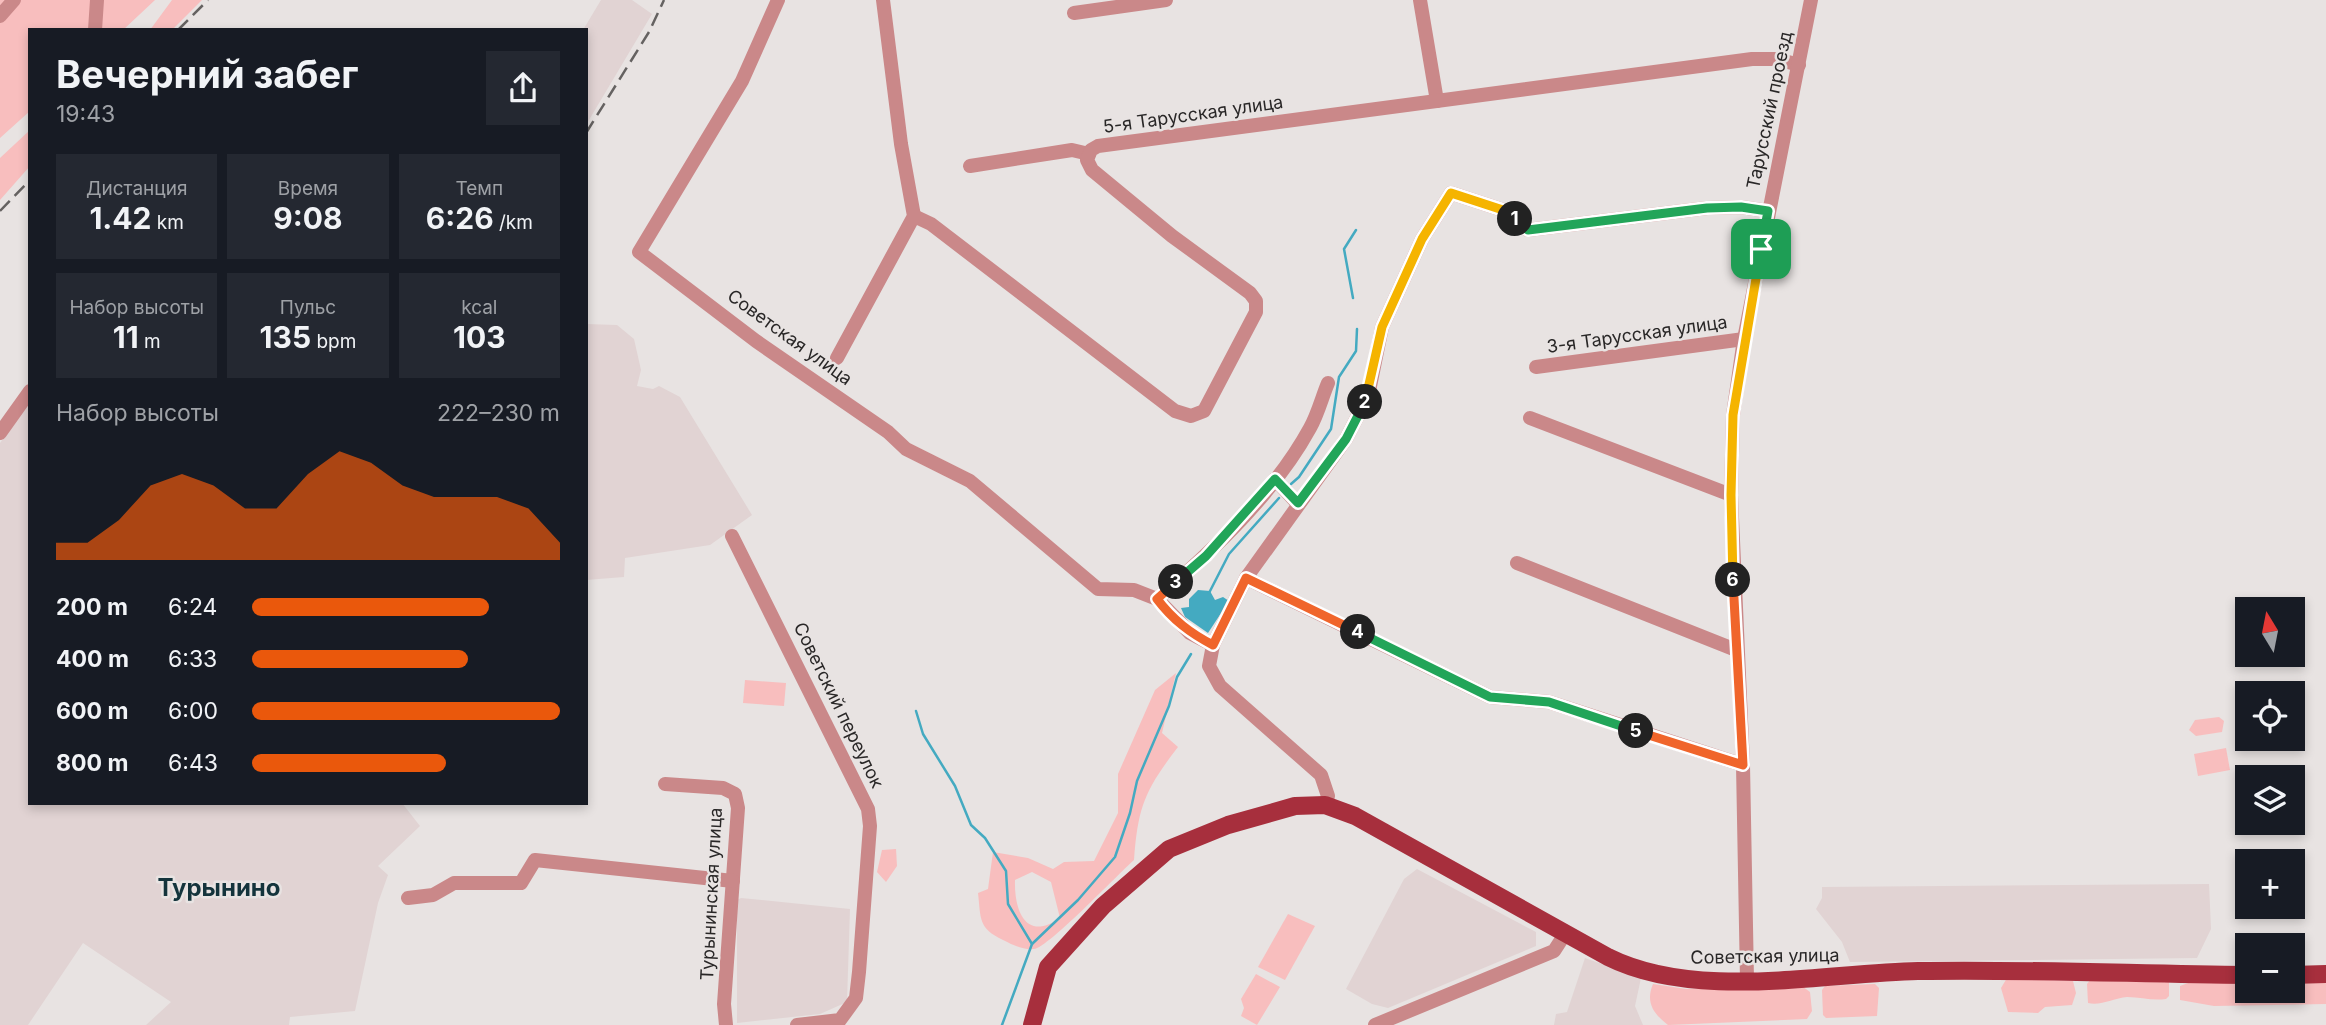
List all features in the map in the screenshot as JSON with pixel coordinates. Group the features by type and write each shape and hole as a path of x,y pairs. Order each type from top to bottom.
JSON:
{"main road":[{"name":"Советская улица","path":"1032,1025 1048,967 1103,906 1153,861 1169,849 1228,825 1295,806 1325,805 1355,816 1614,960 1647,972 1676,978 1747,980 1929,971 2235,975"},
{"path":"2305,975 2326,974"}],"street":[{"path":"0,16 14,0"},
{"path":"95,28 97,0"},
{"name":"Советская улица","path":"778,0 742,81 639,253 756,341 888,432 906,450 970,481 1098,589 1133,590 1157,599"},
{"path":"837,358 914,216 901,144 883,0"},
{"path":"1074,13 1166,0"},
{"path":"1420,0 1437,101"},
{"name":"Тарусский проезд","path":"1747,980 1743,765 1731,495 1733,415 1768,211 1811,0"},
{"name":"5-я Тарусская улица","path":"914,216 931,224 1175,411 1191,416 1203,411 1256,312 1256,301 1250,293 1172,236 1092,170 1087,160 1089,153 1098,146 1752,59 1777,59 1799,65"},
{"path":"970,166 1072,150 1089,153"},
{"path":"1325,805 1328,796 1321,775 1220,686 1209,666 1213,645 1246,578 1346,439 1368,396 1382,327 1422,239 1451,193 1506,211 1528,230 1707,208 1741,207 1768,211"},
{"name":"3-я Тарусская улица","path":"1536,367 1744,339"},
{"path":"1213,645 1190,633 1157,599 1206,556 1275,479 1311,427 1328,383"},
{"path":"0,433 28,394"},
{"path":"1530,418 1731,495"},
{"path":"1275,479 1298,503"},
{"name":"Советский переулок","path":"732,536 868,809 870,826 866,898 856,998 840,1020 797,1025"},
{"path":"1517,563 1736,650"},
{"path":"1246,578 1490,697 1549,702 1743,765"},
{"name":"Турынинская улица","path":"665,784 723,788 735,794 738,808 724,1004 726,1025"},
{"path":"408,898 433,895 454,883 521,883 535,860 733,881"},
{"path":"1375,1025 1554,951 1565,934"}],"shaded area":[{"path":"0,0 155,0 125,28 28,28 28,113 0,138"},
{"path":"172,0 202,0 174,28 151,28"},
{"path":"601,0 632,0 652,14 588,122 588,28 584,28"},
{"path":"28,132 28,168 0,200 0,158"},
{"path":"588,324 617,325 634,339 641,370 637,386 653,389 659,386 680,397 752,515 710,545 625,558 624,577 588,580"},
{"path":"28,406 28,805 404,805 420,826 378,866 388,875 378,903 355,1011 290,1017 289,1025 146,1025 171,1002 83,943 28,1025 0,1025 0,443"},
{"path":"1176,673 1162,733 1178,747 1145,799 1134,860 1068,924 1042,945 1034,949 1022,948 995,936 982,922 978,893 988,889 993,852 1028,858 1053,869 1064,862 1094,861 1118,813 1118,774 1155,690","holes":["1032,872 1051,882 1060,918 1048,925 1031,925 1024,920 1020,912 1015,880"]},
{"path":"745,680 786,683 784,706 743,703"},
{"path":"2219,717 2224,721 2222,732 2196,736 2189,730 2195,720"},
{"path":"2226,748 2230,770 2198,776 2194,754"},
{"path":"896,849 897,866 886,882 877,872 882,850"},
{"path":"1417,869 1536,932 1536,946 1388,1008 1372,1004 1346,989 1404,879"},
{"path":"2209,884 2211,929 2197,958 1850,962 1842,942 1816,909 1822,898 1822,887"},
{"path":"741,898 850,909 847,1002 820,1014 737,1023 737,900"},
{"path":"1288,914 1315,926 1285,980 1258,967"},
{"path":"1585,958 1641,978 1635,1006 1643,1025 1554,1025 1556,1014 1567,1012"},
{"path":"1256,974 1280,987 1257,1025 1241,1016 1244,1008 1241,999"},
{"path":"2007,978 2073,981 2076,993 2072,1005 2045,1007 2038,1013 2008,1012 2001,988"},
{"path":"2091,979 2169,980 2169,996 2166,999 2127,997 2088,1003 2087,984"},
{"path":"2326,981 2326,1004 2214,1006 2180,1000 2180,986 2191,982 2235,983 2235,1003 2305,1003 2305,982"},
{"path":"1653,984 1686,989 1802,986 1810,992 1812,1011 1807,1019 1668,1025 1652,1008 1650,997"},
{"path":"1875,984 1879,988 1877,1016 1826,1018 1823,1015 1822,990 1825,986"}],"water":[{"path":"1198,590 1210,591 1215,600 1223,597 1229,601 1208,633 1185,617 1181,608 1189,607 1189,599"}],"waterway":[{"path":"1353,298 1344,249 1356,230"},
{"path":"1291,484 1299,477 1331,429 1339,377 1356,351 1357,329"},
{"path":"1209,593 1229,554 1279,498"},
{"path":"1002,1025 1032,944 1078,900 1115,857 1130,813 1137,781 1169,706 1177,677 1191,654"},
{"path":"916,711 923,734 955,786 971,825 985,838 1006,871 1008,904 1032,944"}],"railway":[{"path":"180,28 208,0"},
{"path":"588,130 649,32 664,0"},
{"path":"0,211 28,182"}],"district":[{"name":"Турынино","path":"219,887"}],"route":[{"path":"1451,193 1506,211 1528,230 1707,208 1758,208 1768,211 1761,249 1733,415 1731,495 1743,765 1549,702 1490,697 1246,578 1213,645 1190,633 1157,599 1206,556 1275,479 1298,503 1346,439 1368,396 1382,327 1422,239 1451,193"}]}
